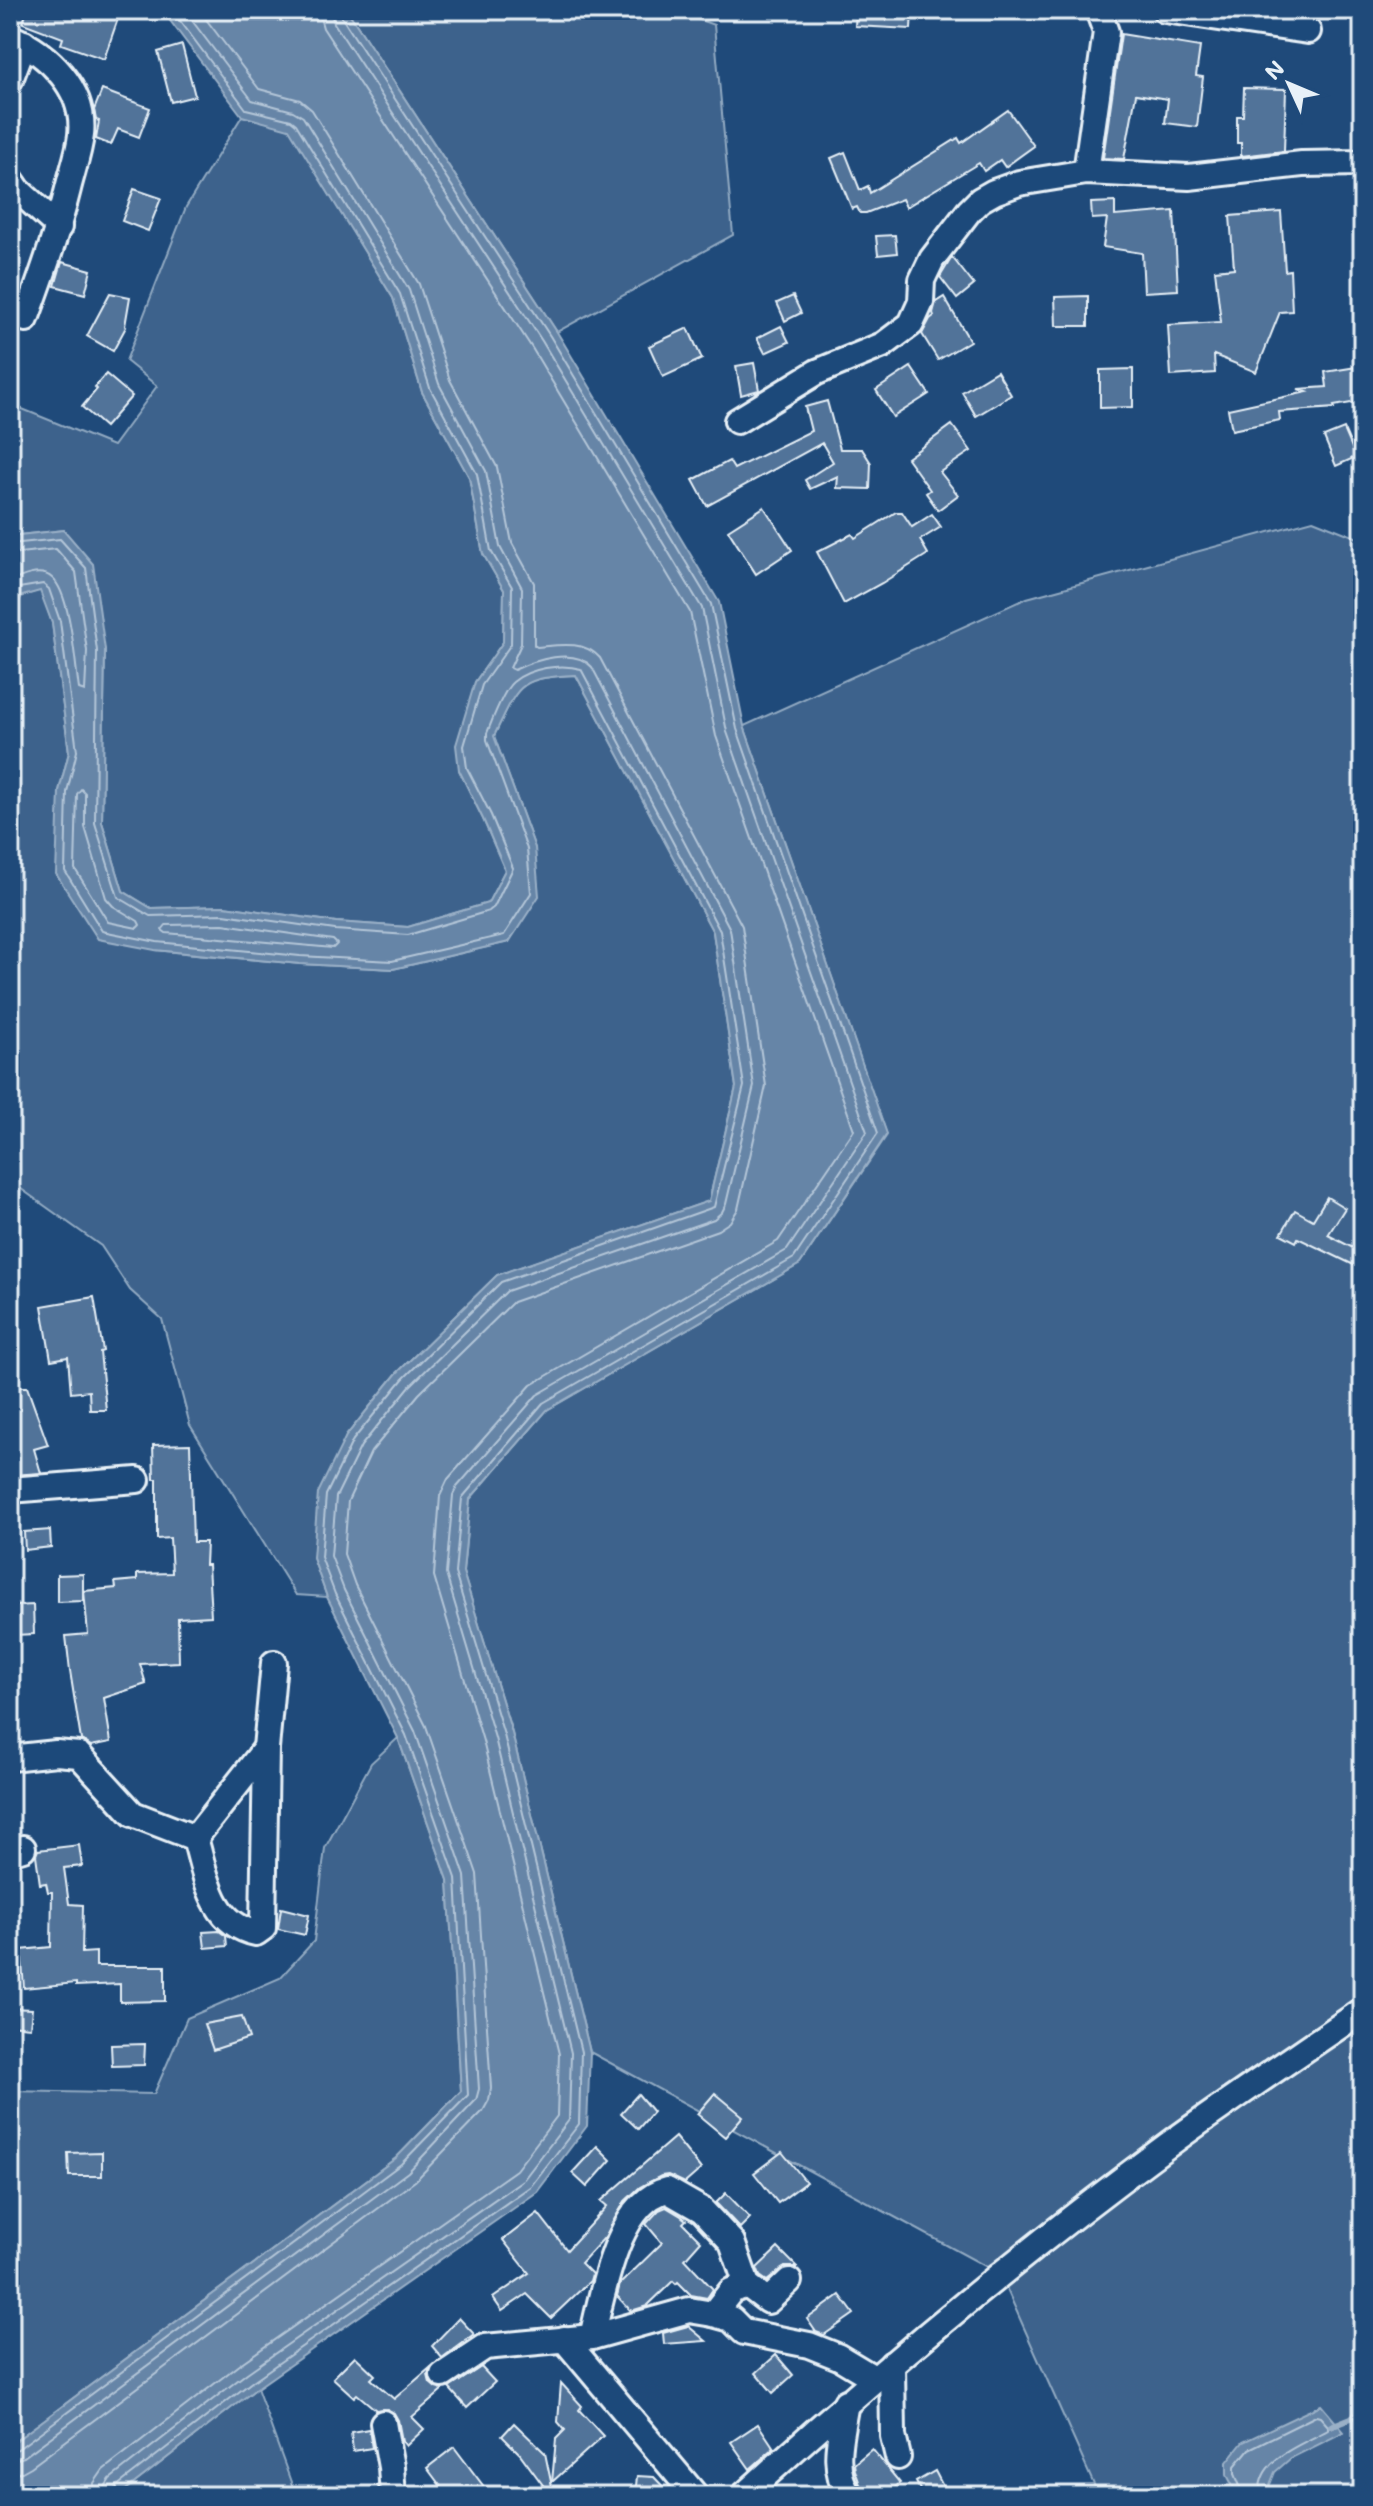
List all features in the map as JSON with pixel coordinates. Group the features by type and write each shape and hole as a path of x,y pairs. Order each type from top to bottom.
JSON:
{"street":[{"path":"1086,172 1106,32 1098,10"},
{"path":"1165,10 1308,31"},
{"path":"10,80 17,40 59,68 78,106 81,133 59,227 26,319"},
{"path":"737,421 817,372 883,345 911,324 921,302 922,280 932,259 969,211 994,192 1019,183 1086,172 1189,177 1302,164 1363,163"},
{"path":"10,178 19,191 59,227"},
{"path":"10,1490 137,1480"},
{"path":"195,1838 211,1893 225,1919 256,1933 263,1928 266,1748 274,1663"},
{"path":"195,1838 266,1748"},
{"path":"10,1758 56,1753 79,1755 133,1814 195,1838"},
{"path":"743,2496 846,2402 1021,2257 1169,2144 1363,2010"},
{"path":"592,2337 620,2235 651,2194 667,2190 702,2210 732,2242 747,2285 768,2301 789,2281"},
{"path":"713,2314 731,2291 747,2285"},
{"path":"443,2375 485,2347 592,2337 689,2310 731,2319 744,2332 809,2345 883,2371"},
{"path":"564,2339 696,2496"},
{"path":"883,2371 898,2457"},
{"path":"846,2402 837,2469 841,2484 849,2496"},
{"path":"383,2423 393,2496"}],"shaded area":[{"path":"347,10 672,10 714,25 733,235 557,332"},
{"path":"242,116 289,128 393,298 422,392 469,477 483,554 504,590 503,642 475,682 459,770 505,870 488,903 408,927 336,922 224,906 151,908 123,891 102,822 105,650 64,530 10,536 10,404 113,446 157,386 126,361 186,207"},
{"path":"1313,520 1363,540 1363,2496 1099,2496 1000,2274 590,2052 512,1733 463,1572 470,1499 547,1410 800,1264 887,1135 744,726 1027,598"},
{"path":"41,590 52,623 69,752 59,791 155,950 300,964 393,969 509,942 535,848 494,736 515,695 530,682 576,675 713,932 736,1087 709,1201 497,1275 397,1373 346,1436 313,1558 327,1597 296,1595 190,1425 162,1319 130,1290 101,1246 10,1181 10,613 22,596"},
{"path":"398,1738 448,1880 461,2091 396,2158 10,2445 10,2091 154,2094 187,2018 280,1978 314,1941 325,1848 371,1763"},
{"path":"257,2388 296,2496 118,2496"}],"water":[{"path":"162,10 347,10 557,332 719,602 744,726 887,1134 800,1264 547,1410 470,1499 463,1572 512,1733 590,2052 587,2126 537,2192 257,2388 118,2496 10,2496 10,2445 396,2158 461,2091 448,1880 398,1738 327,1597 313,1558 318,1493 346,1436 397,1373 497,1275 709,1201 736,1087 713,932 576,675 530,682 515,695 494,736 535,848 539,896 509,942 393,969 300,964 155,950 98,939 56,874 59,791 69,752 52,623 40,591 22,596 10,613 10,536 64,530 93,564 105,650 102,822 123,891 151,908 224,906 336,922 408,927 488,903 505,870 459,770 456,745 475,682 503,642 504,590 483,554 469,477 422,392 393,298 289,129 242,116"},
{"path":"1321,2405 1344,2432 1291,2458 1275,2472 1267,2492 1270,2496 1238,2496 1227,2475 1227,2462 1243,2442"}],"building":[{"path":"27,10 121,10 104,59 61,44 63,38 23,23"},
{"path":"856,10 912,10 911,29 855,26"},
{"path":"1121,34 1200,47 1196,76 1203,77 1197,127 1165,123 1168,99 1136,94 1124,159 1103,158"},
{"path":"182,45 195,96 171,102 158,52"},
{"path":"1244,88 1286,89 1284,151 1241,156 1241,143 1237,143 1237,116 1243,116"},
{"path":"102,90 150,108 139,137 118,129 111,145 96,139 99,121 94,110"},
{"path":"1008,110 1034,146 1005,167 1000,160 984,171 979,163 906,207 902,199 866,213 860,213 857,207 852,209 831,158 845,152 860,190 868,186 870,193 958,138 961,143"},
{"path":"134,189 161,198 148,231 122,221"},
{"path":"1115,202 1115,216 1174,211 1178,290 1144,292 1142,253 1103,247 1107,218 1092,219 1091,203"},
{"path":"1281,212 1285,271 1290,270 1292,311 1280,312 1256,372 1214,355 1215,373 1171,376 1168,325 1221,322 1215,270 1234,268 1230,216"},
{"path":"895,235 897,253 878,255 876,236"},
{"path":"952,257 974,285 957,299 940,277"},
{"path":"62,262 91,270 85,294 55,286"},
{"path":"110,293 130,297 126,327 113,351 87,336"},
{"path":"793,296 801,313 785,321 777,303"},
{"path":"1088,296 1088,326 1056,326 1055,297"},
{"path":"944,297 970,341 938,360 922,334 934,316 936,302"},
{"path":"781,326 789,342 765,353 757,338"},
{"path":"688,328 702,359 663,377 649,346"},
{"path":"754,363 759,390 741,395 736,366"},
{"path":"1363,366 1363,401 1335,408 1279,412 1280,420 1232,430 1228,409 1307,392 1298,389 1327,387 1325,372"},
{"path":"911,367 929,394 893,417 876,390"},
{"path":"1133,369 1133,407 1100,408 1100,370"},
{"path":"997,371 1011,395 976,416 962,392"},
{"path":"106,374 132,396 105,427 82,407"},
{"path":"827,401 840,449 862,449 871,463 870,489 837,488 838,476 810,489 805,480 833,462 822,443 707,506 693,480 729,461 734,469 811,431 805,407"},
{"path":"952,425 971,451 940,472 958,495 938,510 926,493 930,490 907,458"},
{"path":"1344,429 1356,457 1336,466 1324,437"},
{"path":"764,507 792,550 756,574 728,530"},
{"path":"896,512 902,512 912,527 932,514 941,527 920,540 928,554 844,604 817,552 852,534 855,538"},
{"path":"1327,1197 1345,1208 1328,1235 1363,1253 1358,1267 1298,1238 1296,1242 1281,1234 1295,1210 1313,1220"},
{"path":"94,1297 103,1351 100,1352 106,1410 90,1410 89,1391 71,1393 68,1357 51,1360 42,1306"},
{"path":"27,1387 48,1445 34,1449 41,1473 13,1475 10,1464 14,1462 10,1448 10,1390"},
{"path":"190,1444 193,1542 206,1542 205,1565 208,1565 211,1616 178,1618 179,1662 140,1664 146,1684 104,1698 111,1742 91,1746 81,1740 66,1636 88,1634 84,1591 116,1588 115,1582 137,1580 137,1574 172,1573 170,1538 157,1539 157,1479 154,1479 153,1445"},
{"path":"50,1530 51,1547 25,1550 24,1532"},
{"path":"83,1574 83,1601 57,1602 57,1575"},
{"path":"33,1605 34,1634 15,1635 14,1606"},
{"path":"79,1845 82,1866 64,1868 69,1904 83,1905 82,1953 96,1952 96,1966 165,1966 165,2001 120,2002 120,1984 76,1986 76,1983 24,1988 21,1950 51,1947 52,1892 48,1892 46,1883 40,1884 36,1855 38,1850"},
{"path":"281,1908 309,1915 305,1935 278,1929"},
{"path":"219,1931 226,1936 227,1946 205,1948 203,1932"},
{"path":"10,2008 32,2009 30,2027 10,2025"},
{"path":"242,2017 249,2038 213,2050 204,2024"},
{"path":"145,2044 144,2065 112,2066 111,2045"},
{"path":"715,2093 743,2116 725,2137 697,2114"},
{"path":"638,2094 653,2112 638,2129 621,2113"},
{"path":"675,2137 701,2169 685,2183 668,2175 661,2176 640,2187 625,2201 605,2237 581,2263 592,2274 590,2281 551,2318 527,2294 502,2311 493,2298 529,2273 503,2240 538,2213 567,2250 607,2206 601,2201"},
{"path":"597,2146 611,2160 587,2187 572,2173"},
{"path":"102,2152 102,2176 69,2176 68,2153"},
{"path":"782,2152 806,2182 778,2203 754,2173"},
{"path":"726,2193 750,2218 740,2228 716,2203"},
{"path":"666,2207 686,2220 683,2223 701,2241 685,2259 713,2289 707,2298 691,2295 673,2281 647,2306 631,2311 617,2296 620,2284 662,2243 646,2224"},
{"path":"778,2248 797,2267 785,2267 767,2281 760,2276 757,2268"},
{"path":"840,2295 854,2314 824,2335 816,2332 807,2319"},
{"path":"459,2318 474,2334 442,2358 432,2346"},
{"path":"688,2326 706,2341 664,2344 663,2333"},
{"path":"776,2355 793,2375 773,2393 756,2373"},
{"path":"355,2356 375,2375 371,2379 394,2399 430,2368 430,2383 443,2390 412,2417 424,2429 406,2446 394,2413 387,2409 376,2410 357,2394 354,2397 333,2378"},
{"path":"481,2367 495,2382 467,2408 449,2388"},
{"path":"561,2383 582,2406 579,2410 603,2436 552,2482 556,2439 565,2430 558,2422"},
{"path":"514,2423 545,2453 554,2496 502,2436"},
{"path":"758,2424 774,2448 750,2469 731,2442"},
{"path":"369,2429 372,2448 353,2451 351,2432"},
{"path":"454,2447 491,2496 448,2496 427,2468"},
{"path":"872,2449 900,2483 885,2496 864,2496 855,2470 854,2464"},
{"path":"935,2471 948,2496 923,2496 916,2482"},
{"path":"637,2476 654,2477 672,2496 635,2496"}],"waterway":[{"path":"1331,2426 1363,2409"}]}
